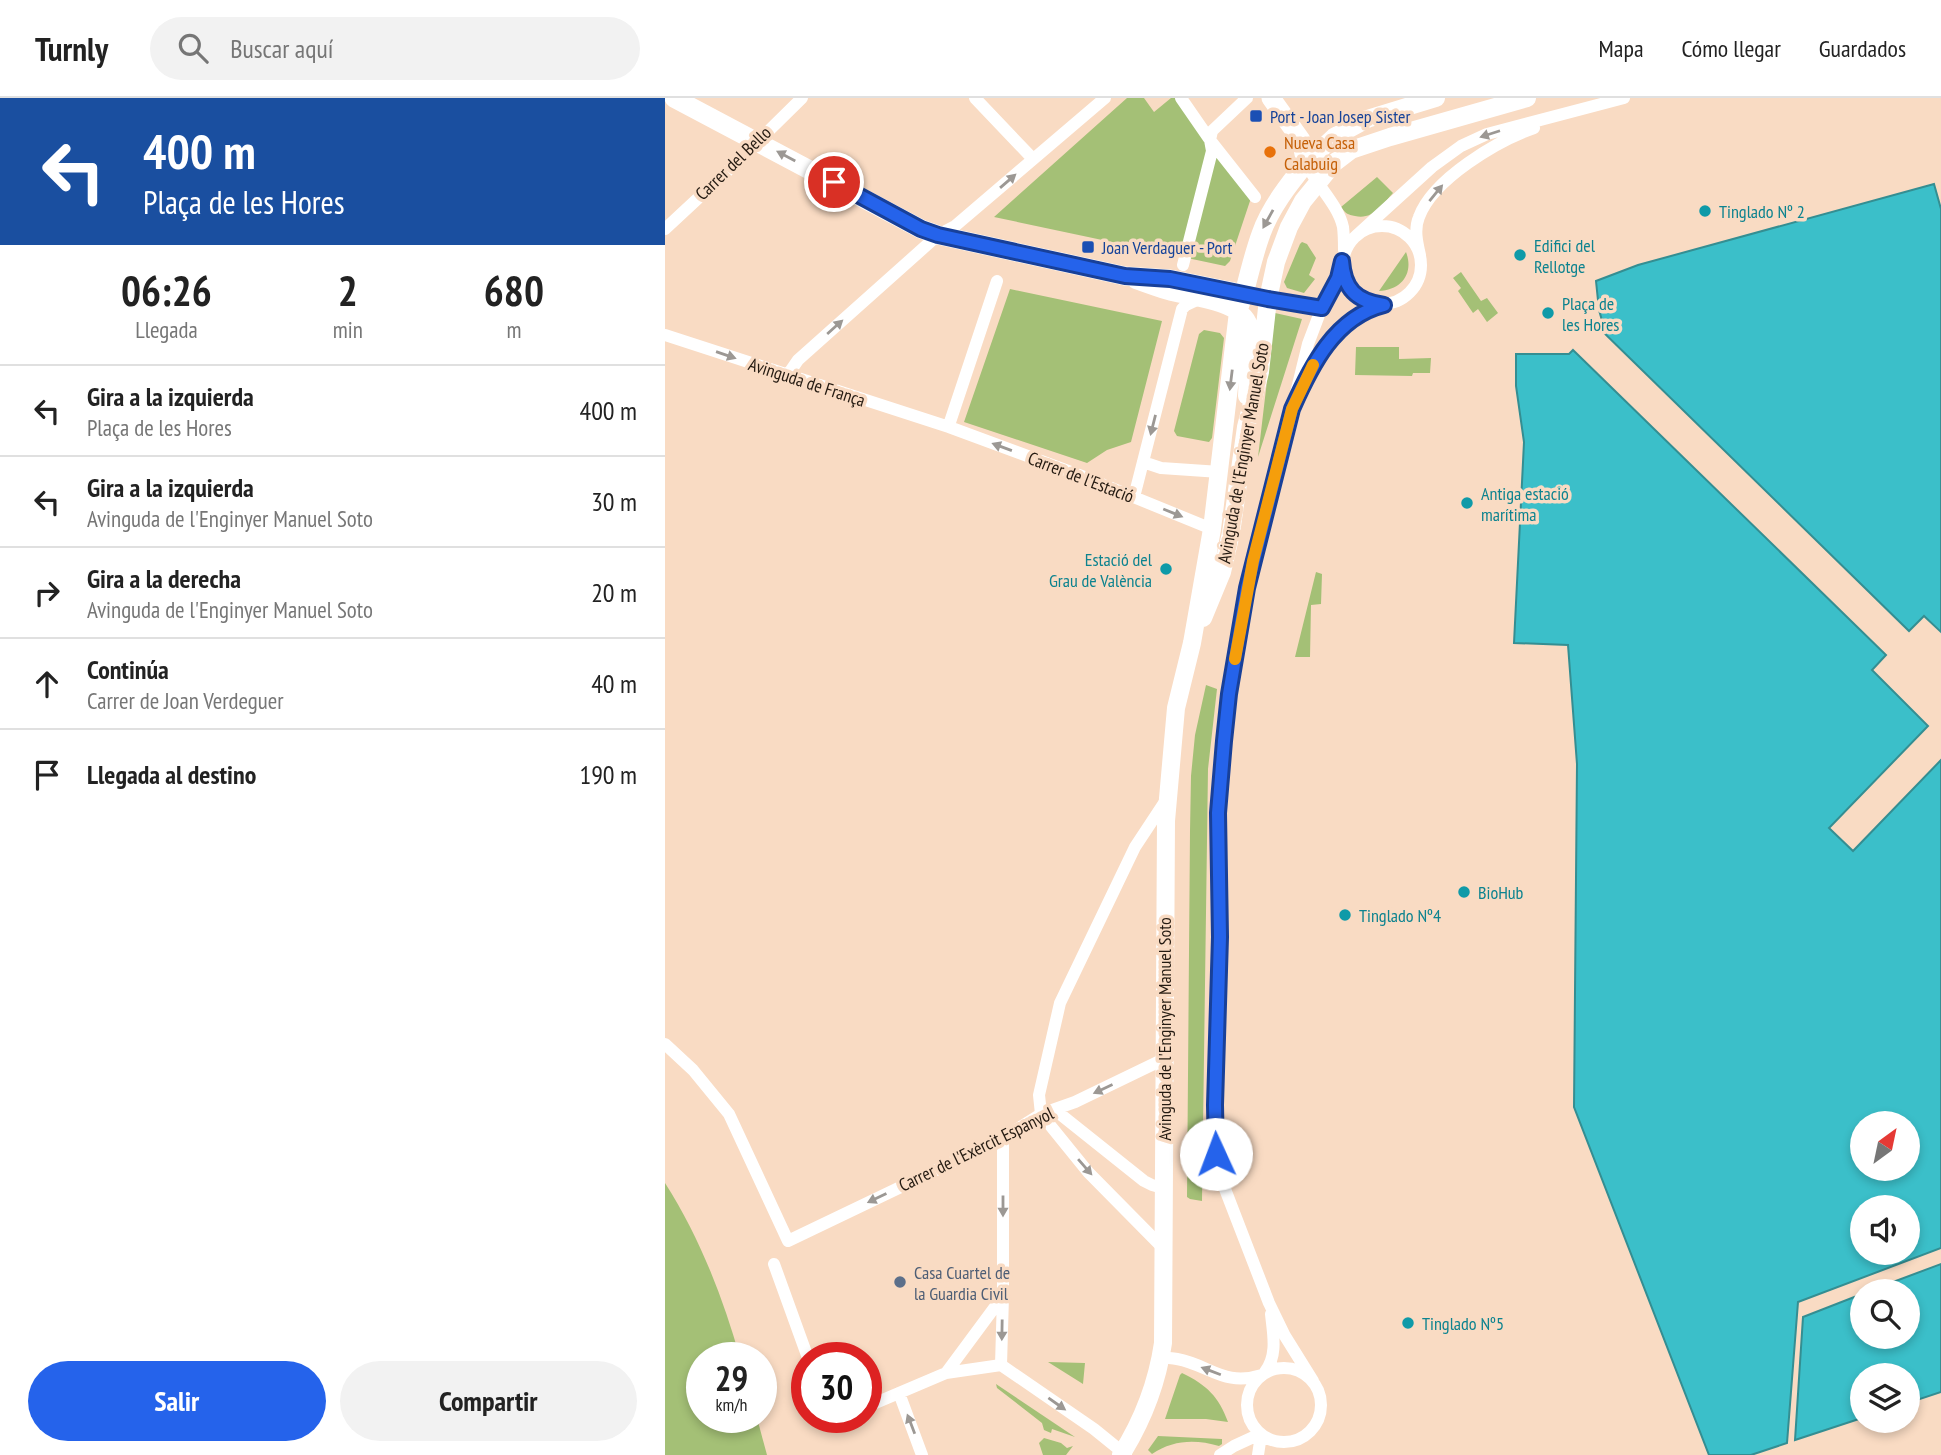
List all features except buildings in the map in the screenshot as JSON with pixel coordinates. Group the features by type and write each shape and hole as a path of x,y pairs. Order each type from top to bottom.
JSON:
{"main road":[{"path":"1271,98 1311,158"},
{"path":"1311,158 1334,137 1367,119 1436,98"},
{"path":"1311,158 1344,155 1351,150 1390,137 1527,98"},
{"path":"678,99 921,229 1125,276 1168,291 1222,304 1241,303"},
{"name":"Avinguda de l'Enginyer Manuel Soto","path":"1192,643 1222,572 1231,533 1246,427 1260,372 1268,299 1276,262 1289,227 1303,201 1317,182 1344,155"},
{"name":"Avinguda de l'Enginyer Manuel Soto","path":"1123,1454 1149,1402 1161,1357 1164,1311 1166,821 1176,708 1192,643 1212,529 1241,303 1266,221 1287,187 1311,158"},
{"path":"1125,276 1170,279 1241,303"},
{"path":"1241,303 1250,330 1246,427"}],"street":[{"name":"Carrer del Bello","path":"665,229 801,98"},
{"path":"975,98 1033,159"},
{"path":"787,376 798,360 938,235 955,226 1105,98"},
{"path":"1181,98 1255,197"},
{"path":"1183,265 1212,151 1212,131 1247,98"},
{"path":"1343,257 1349,243 1356,236 1432,167 1461,146 1487,134 1624,98"},
{"path":"1311,158 1311,174 1333,205 1343,225 1343,275 1358,297 1370,303 1384,305 1405,297 1419,278 1421,267 1416,228 1419,215 1441,186 1490,148 1528,130 1603,103"},
{"path":"1356,236 1367,229 1380,226 1393,228 1414,243 1419,255"},
{"name":"Avinguda de l'Enginyer Manuel Soto","path":"1313,1381 1285,1336 1269,1303 1225,1189 1216,1154 1220,937 1218,813 1229,694 1247,588 1308,344 1322,308 1338,278 1343,257"},
{"path":"950,425 997,281"},
{"path":"1134,497 1182,309 1186,304 1201,298"},
{"path":"1241,303 1268,299 1322,308"},
{"name":"Avinguda de l'Enginyer Manuel Soto","path":"1292,409 1315,362 1345,324 1373,307 1384,305"},
{"name":"Avinguda de França","path":"665,335 787,376 950,425"},
{"name":"Carrer de l'Estació","path":"950,425 1212,529"},
{"name":"Carrer de l'Estació","path":"1143,462 1161,468 1220,472"},
{"path":"1163,1248 1089,1172 1041,1114 1039,1095 1060,1003 1135,847 1168,797"},
{"name":"Carrer de l'Exèrcit Espanyol","path":"665,1044 693,1070 729,1114 788,1241 1003,1138 1041,1114 1164,1059"},
{"path":"1055,1110 1144,1181 1163,1188"},
{"path":"882,1400 946,1373 1001,1365 1003,1138"},
{"path":"775,1264 803,1342"},
{"path":"946,1373 1003,1296"},
{"name":"Avinguda de l'Enginyer Manuel Soto","path":"1264,1373 1269,1367 1273,1350 1269,1303"},
{"path":"1161,1357 1178,1359 1230,1378 1248,1379 1282,1367 1299,1370 1313,1381 1321,1399 1320,1415 1317,1424 1288,1455"},
{"name":"Avinguda de l'Enginyer Manuel Soto","path":"1001,1365 1094,1429 1123,1454"},
{"path":"1264,1373 1252,1384 1247,1396 1250,1422 1270,1440 1287,1443 1303,1437"},
{"path":"899,1393 922,1455"},
{"path":"1220,1455 1261,1434"},
{"path":"1258,1455 1261,1434"}],"green space":[{"path":"1127,98 1144,98 1154,112 1171,98 1175,98 1212,151 1252,195 1230,261 1225,266 994,217"},
{"path":"1377,177 1393,193 1385,202 1367,216 1355,216 1345,212 1341,207"},
{"path":"1302,242 1307,244 1316,258 1309,275 1315,279 1304,293 1287,288 1284,282"},
{"path":"1406,252 1408,267 1404,279 1394,287 1379,291"},
{"path":"1461,272 1481,301 1487,298 1498,313 1487,322 1478,309 1473,313 1458,291 1461,288 1453,278"},
{"path":"1010,289 1162,321 1131,442 1107,450 1087,463 964,422"},
{"path":"1275,313 1302,319 1258,457"},
{"path":"1204,330 1220,333 1224,338 1212,438 1209,442 1177,436 1174,431 1199,334"},
{"path":"1356,347 1399,347 1399,359 1431,358 1430,373 1413,373 1412,376 1355,375"},
{"path":"1316,572 1322,574 1321,604 1311,605 1310,657 1295,657"},
{"path":"1206,685 1217,689 1208,769 1202,1201 1187,1197 1191,776 1195,735"},
{"path":"665,1183 689,1224 709,1268 735,1342 686,1342 686,1433 761,1433 767,1455 665,1455"},
{"path":"1048,1362 1085,1363 1083,1384"},
{"path":"1182,1373 1211,1393 1221,1405 1228,1422 1165,1419"},
{"path":"996,1384 1075,1437 1052,1429 1051,1433 1044,1430 1042,1423 997,1388"},
{"path":"1158,1436 1222,1439 1222,1444 1219,1446 1184,1442 1152,1454 1148,1450"},
{"path":"1044,1438 1061,1443 1067,1448 1073,1446 1066,1455 1043,1455 1039,1443"}],"water":[{"path":"1934,184 1941,209 1941,632 1924,616 1909,631 1599,328 1603,324 1596,281 1638,265"},
{"path":"1573,350 1886,655 1872,670 1928,726 1829,828 1853,851 1941,760 1941,1248 1920,1256 1920,1195 1850,1195 1850,1265 1896,1265 1859,1279 1850,1279 1850,1282 1798,1302 1787,1443 1751,1455 1709,1455 1574,1107 1577,764 1568,645 1514,643 1524,442 1516,386 1516,354 1569,354"},
{"path":"1941,1264 1941,1392 1920,1399 1920,1363 1850,1363 1850,1422 1795,1440 1803,1317 1850,1299 1850,1349 1920,1349 1920,1279 1901,1279"}],"slow traffic":[{"path":"1235,659 1259,534 1292,409 1313,365"}],"place":[{"name":"Port - Joan Josep Sister","path":"1256,116"},
{"name":"Nueva Casa Calabuig","path":"1270,152"},
{"name":"Tinglado Nº 2","path":"1705,211"},
{"name":"Joan Verdaguer - Port","path":"1088,247"},
{"name":"Edifici del Rellotge","path":"1520,255"},
{"name":"Plaça de les Hores","path":"1548,313"},
{"name":"Antiga estació marítima","path":"1467,503"},
{"name":"Estació del Grau de València","path":"1166,569"},
{"name":"BioHub","path":"1464,892"},
{"name":"Tinglado Nº4","path":"1345,915"},
{"name":"Casa Cuartel de la Guardia Civil","path":"900,1282"},
{"name":"Tinglado Nº5","path":"1408,1323"}],"route":[{"path":"834,182 921,229 938,235 1125,276 1170,279 1322,308 1338,278 1342,261 1343,275 1358,297 1370,303 1384,305 1373,307 1345,324 1315,362 1304,382 1292,409 1247,588 1229,694 1218,813 1220,937 1216,1154"}]}
